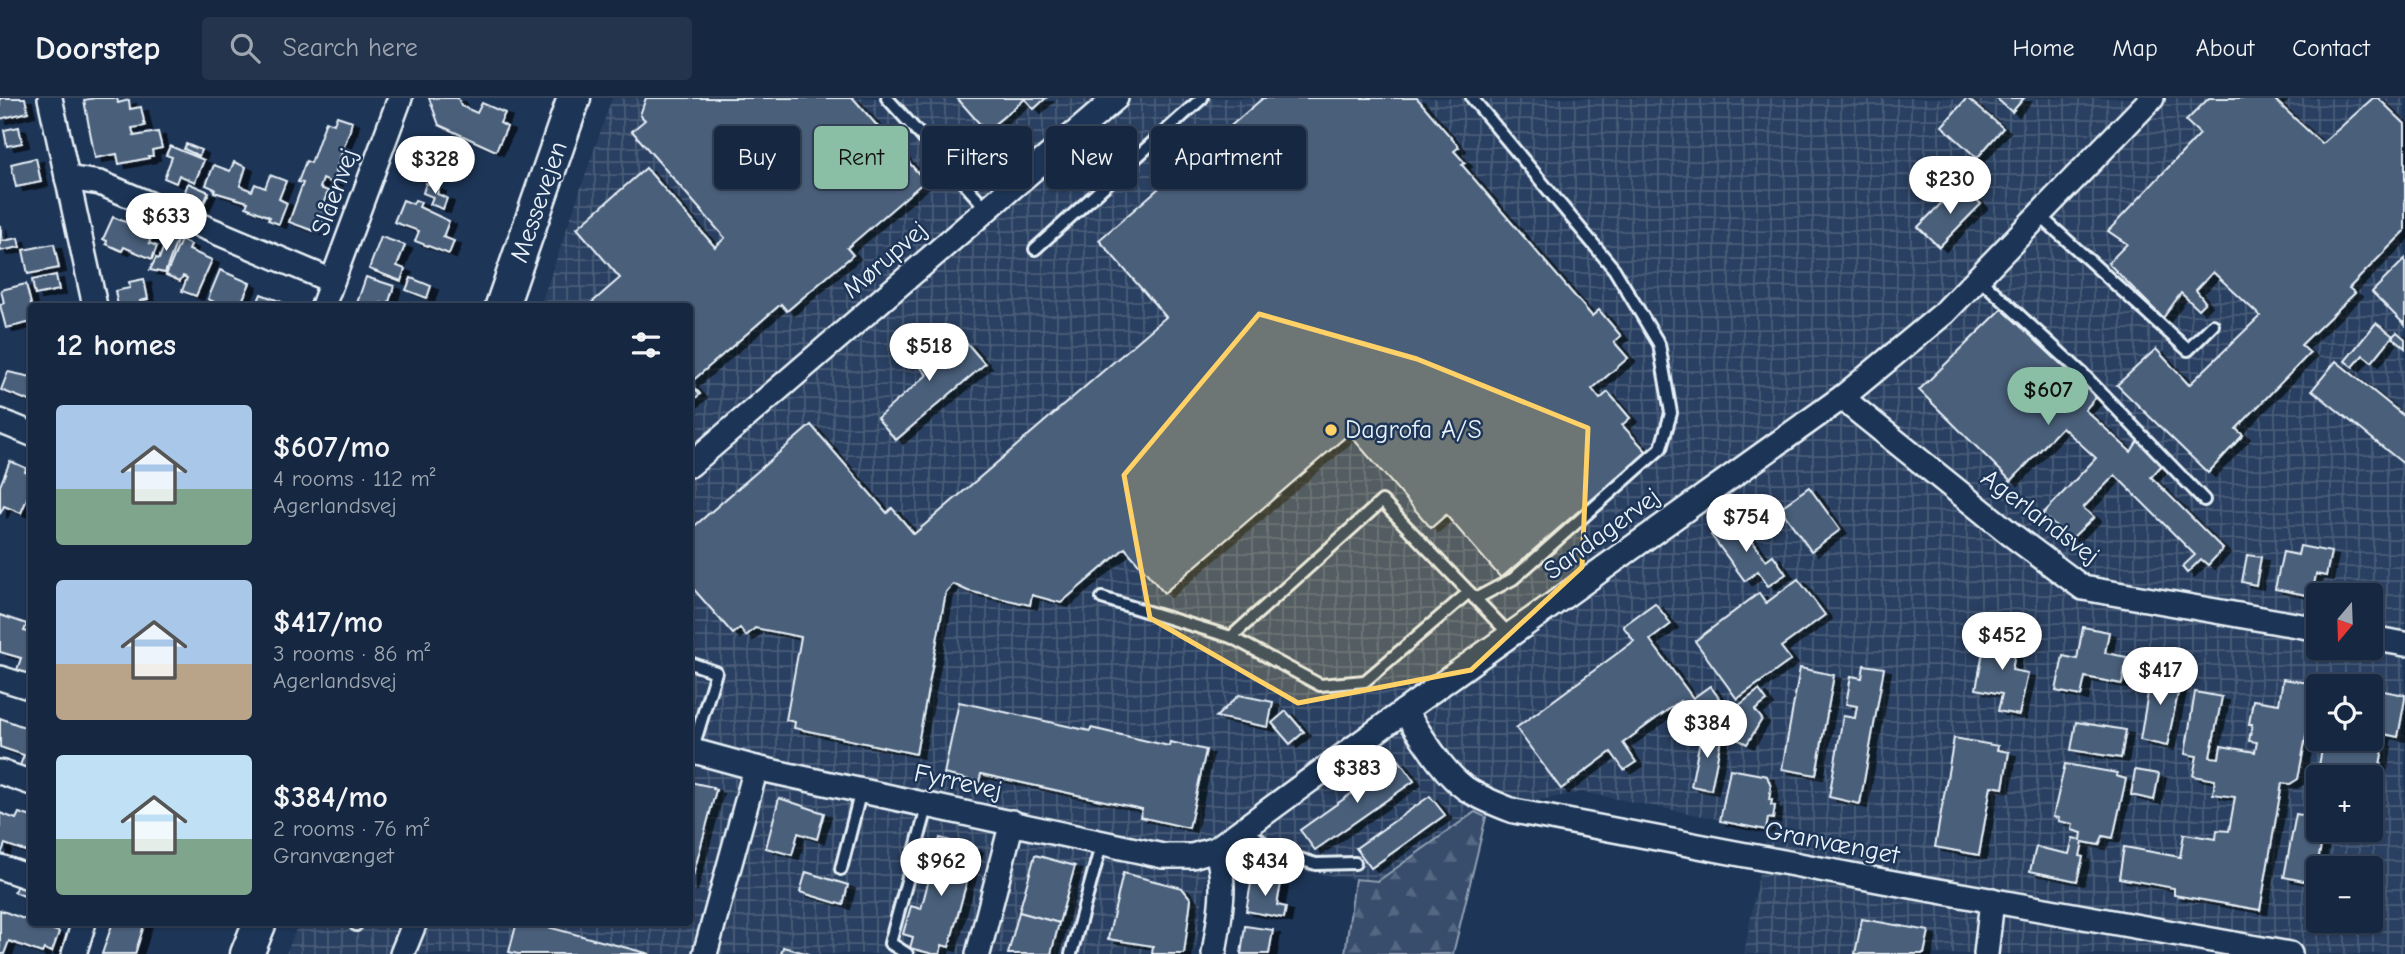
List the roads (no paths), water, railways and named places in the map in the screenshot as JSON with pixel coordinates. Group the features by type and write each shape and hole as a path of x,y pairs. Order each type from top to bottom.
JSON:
{"main road":[{"name":"Messevejen","path":"503,303 574,98"},
{"path":"247,954 258,926"}],"street":[{"path":"50,98 94,303"},
{"name":"Slåenvej","path":"324,303 400,98"},
{"name":"Mørupvej","path":"693,462 1116,98"},
{"name":"Sandagervej","path":"1216,849 1404,710 1844,396 1944,313 2152,98"},
{"path":"68,178 100,183 332,281"},
{"name":"Agerlandsvej","path":"1844,396 1853,407 2012,535 2083,588 2306,627"},
{"path":"0,421 28,432"},
{"path":"2384,640 2405,643"},
{"path":"0,678 28,687"},
{"name":"Granvænget","path":"1404,710 1442,763 1464,787 1492,803 1514,811 2290,954"},
{"name":"Fyrrevej","path":"693,752 756,768 1163,856 1192,856 1216,849"},
{"path":"705,954 756,768"},
{"path":"0,772 28,782"},
{"path":"978,954 1012,822"},
{"path":"1214,954 1224,886 1216,849"},
{"path":"0,867 28,877"},
{"path":"1986,954 1993,900"},
{"path":"74,954 83,926"},
{"path":"402,954 413,926"}],"lane":[{"path":"887,98 987,209"},
{"path":"1035,248 1202,98"},
{"path":"1102,598 1231,637 1320,685 1365,681 1472,595 1513,579 1661,448 1671,413 1659,344 1614,269 1472,98"},
{"path":"2039,215 2188,350 2213,325"},
{"path":"1979,278 2084,375 2204,500"},
{"path":"1231,637 1382,500 1510,635"},
{"path":"693,664 716,672 693,745"},
{"path":"841,869 861,790"},
{"path":"907,954 890,943 928,804"},
{"path":"1245,828 1273,851 1316,864 1355,863"},
{"path":"1071,954 1102,842"}],"place":[{"name":"Dagrofa A/S","path":"1331,430"}]}
